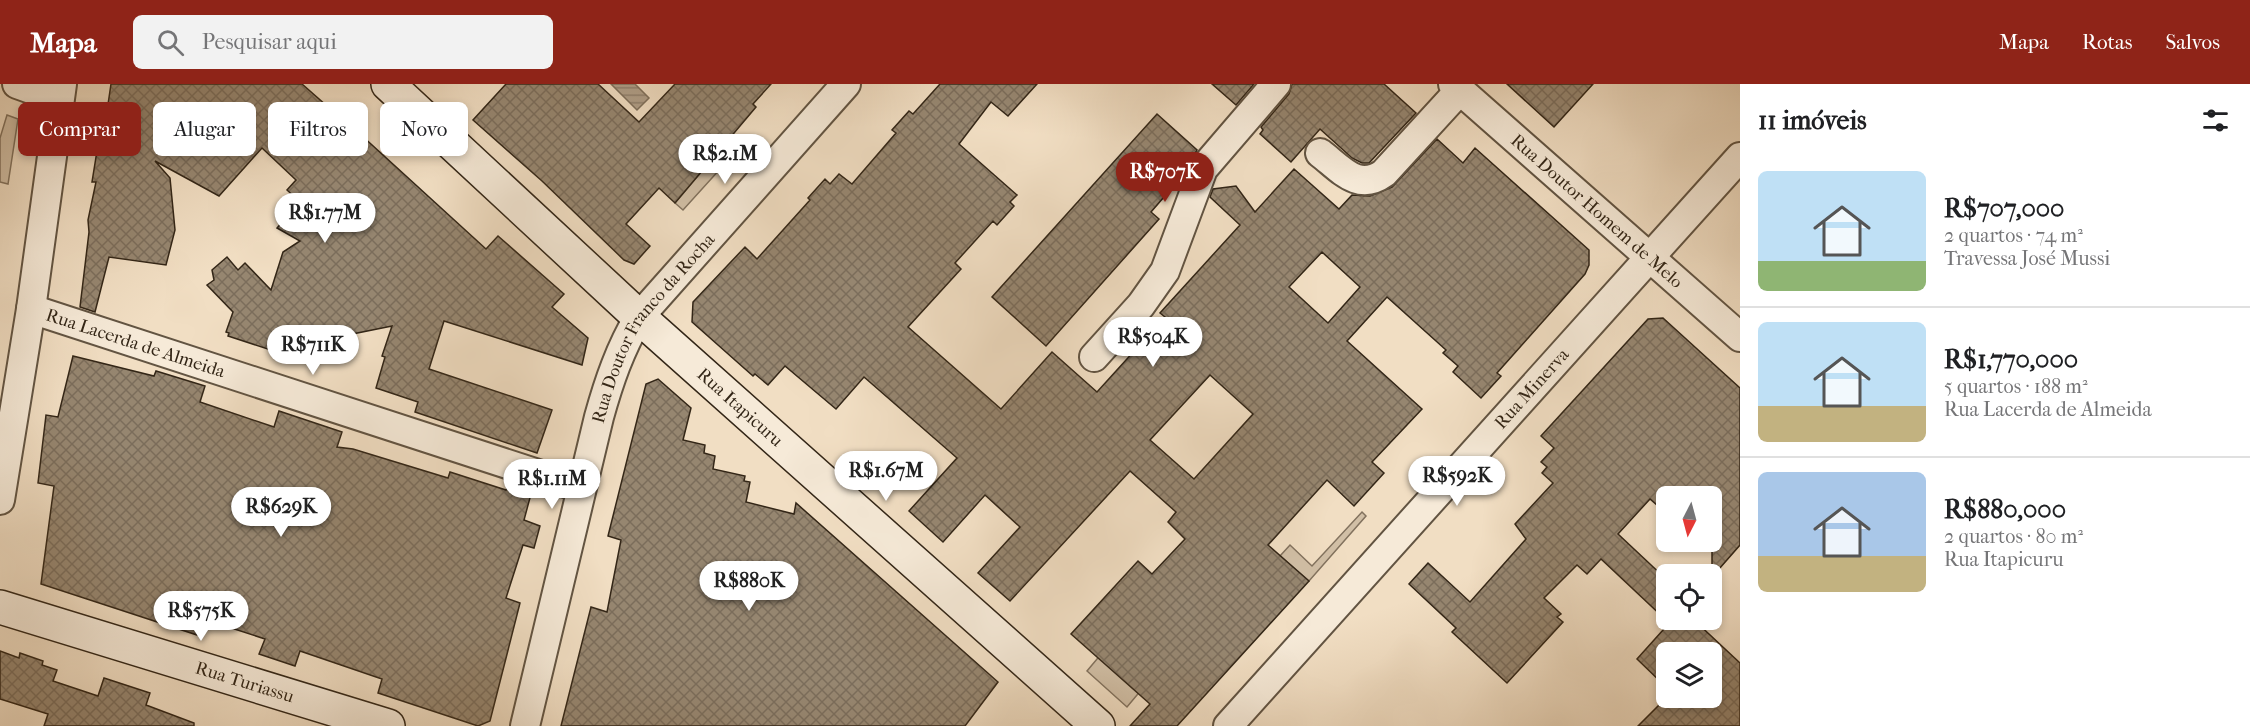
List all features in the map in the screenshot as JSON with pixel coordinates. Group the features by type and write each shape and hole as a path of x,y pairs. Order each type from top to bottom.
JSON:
{"street":[{"path":"0,500 31,309 61,92 17,84"},
{"name":"Rua Itapicuru","path":"388,84 639,316 1098,726"},
{"name":"Rua Doutor Franco da Rocha","path":"525,726 581,488 611,374 626,338 639,316 846,84"},
{"path":"1094,357 1141,305 1165,271 1203,169 1276,84"},
{"path":"1320,153 1357,180 1372,181 1384,173 1456,87"},
{"name":"Rua Doutor Homem de Melo","path":"1456,87 1652,257 1740,338"},
{"name":"Rua Minerva","path":"1228,726 1740,157"},
{"name":"Rua Lacerda de Almeida","path":"31,309 581,488"},
{"name":"Rua Turiassu","path":"0,607 388,726"}],"shaded area":[{"path":"611,84 635,84 649,98 637,110"},
{"path":"7,115 18,119 8,184 0,182 0,138"},
{"path":"730,138 740,147 683,210 675,203"},
{"path":"1362,512 1366,516 1309,581 1280,556 1290,545 1312,566"},
{"path":"1102,653 1142,689 1127,707 1087,671"}],"building":[{"path":"111,84 302,84 322,102 268,102 268,154 262,148 256,155 256,102 153,102 153,156 255,156 219,196 155,161 170,178 175,230 166,265 109,257 95,312 80,307 89,232 88,220 96,182 92,182 96,156 141,156 141,102 108,102"},
{"path":"506,84 598,84 639,122 675,84 771,84 753,104 756,107 675,203 659,188 626,224 650,246 634,264 624,260 542,181 473,120"},
{"path":"940,84 1037,84 1008,116 991,102 959,144 1017,195 1010,202 1014,206 997,225 993,221 955,263 961,269 908,327 1001,409 1052,352 1097,392 1165,317 1160,313 1240,225 1210,197 1213,189 1236,186 1255,212 1294,169 1339,209 1352,195 1370,196 1392,187 1437,139 1463,163 1475,148 1589,250 1589,265 1585,274 1497,373 1501,376 1481,398 1453,372 1458,366 1443,353 1446,350 1387,297 1347,341 1422,409 1372,462 1384,473 1354,506 1327,480 1268,545 1309,581 1177,726 1130,726 1150,704 1071,634 1138,561 1152,574 1185,539 1168,522 1176,512 1130,471 1010,601 978,573 1020,527 985,495 943,542 909,511 957,458 864,377 836,409 785,366 768,385 755,374 753,376 692,322 693,302 745,247 757,259 810,200 808,198 825,179 830,184 839,174 852,184 896,133 892,130 909,111 913,114","holes":["1322,252 1360,287 1328,323 1289,287","1210,375 1253,414 1194,479 1150,440"]},
{"path":"1212,84 1254,84 1236,105"},
{"path":"1292,84 1384,84 1416,113 1369,163 1362,163 1352,158 1320,129 1291,162 1260,134 1263,130 1261,127 1289,94"},
{"path":"1507,84 1593,84 1554,127"},
{"path":"1157,114 1197,150 1183,175 1151,212 1159,219 1046,346 992,297"},
{"path":"368,141 380,152 380,156 384,156 486,249 498,236 564,294 552,307 588,338 582,365 444,321 429,369 552,410 537,453 415,412 418,402 376,388 385,357 382,356 392,326 318,341 312,360 309,358 308,362 228,336 229,333 226,332 233,312 207,285 214,280 212,270 227,257 238,270 245,263 271,290 283,252 300,241 277,228 300,202 287,190 296,180 270,156 368,156"},
{"path":"1663,318 1740,388 1740,545 1722,566 1712,564 1712,552 1722,552 1722,486 1656,486 1656,504 1650,499 1618,534 1656,570 1656,611 1601,559 1587,574 1577,565 1544,598 1561,614 1557,617 1563,622 1507,683 1452,632 1456,628 1409,584 1428,563 1470,602 1526,539 1515,524 1553,483 1542,473 1547,467 1541,462 1554,448 1541,436 1648,319"},
{"path":"73,356 154,376 156,371 205,386 200,402 274,427 279,411 342,432 337,447 353,449 448,478 450,472 506,490 508,487 531,494 524,520 540,526 534,548 523,545 506,598 520,603 490,721 478,726 378,693 382,679 300,651 295,666 259,654 265,639 219,624 202,620 197,635 41,584 54,486 38,483 46,415 58,417"},
{"path":"658,379 691,408 683,440 705,445 704,453 715,456 713,469 745,476 744,481 750,482 746,502 794,514 796,503 998,682 965,726 561,726 591,607 607,612 621,540 608,536 646,384"},
{"path":"1663,630 1705,630 1718,642 1656,642 1656,677 1637,659"},
{"path":"1722,646 1740,663 1740,726 1638,726 1656,708 1722,708"},
{"path":"0,651 19,658 20,653 43,661 42,665 57,670 53,681 98,696 104,678 150,693 146,705 194,723 194,726 44,726 48,714 0,699"}]}
